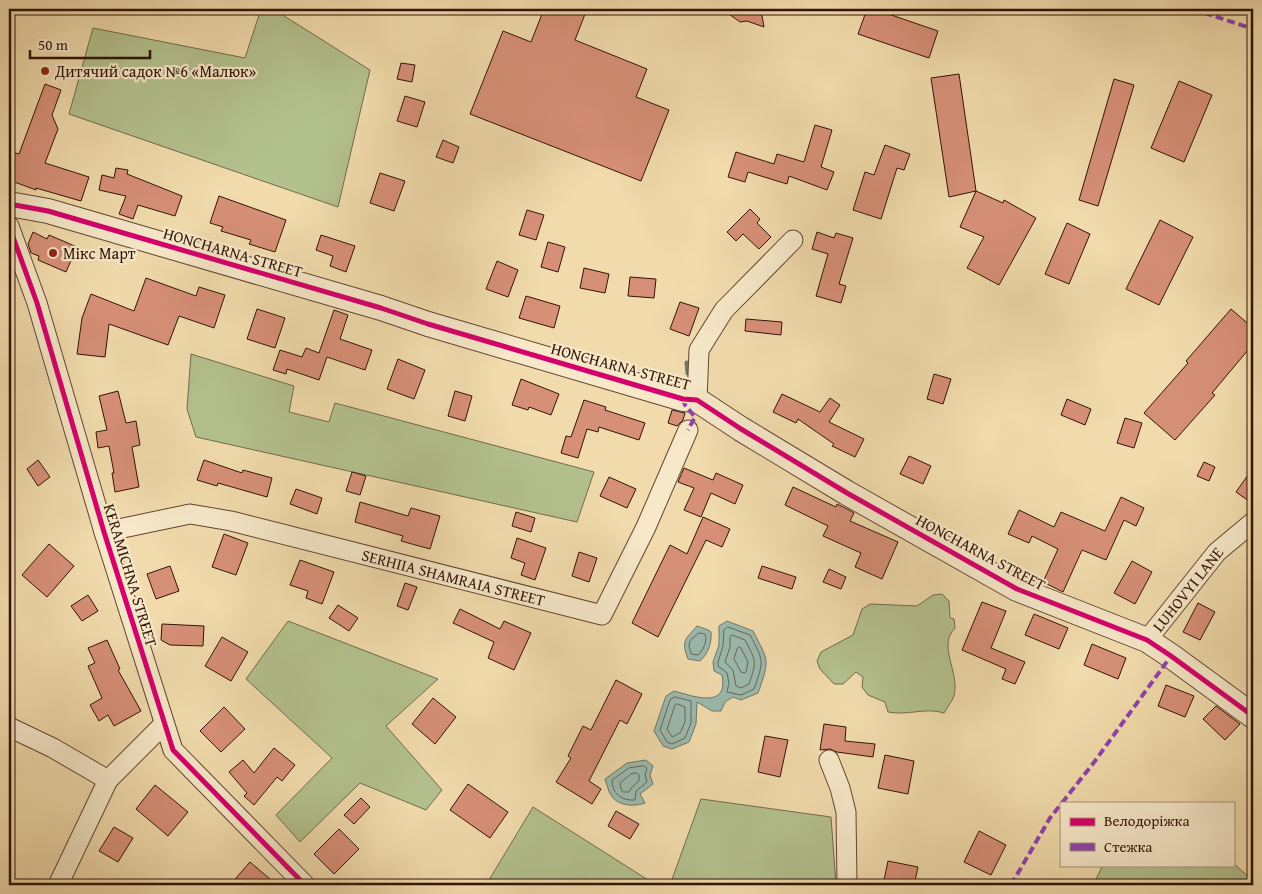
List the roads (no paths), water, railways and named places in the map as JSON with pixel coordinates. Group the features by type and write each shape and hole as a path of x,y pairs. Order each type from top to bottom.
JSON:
{"street":[{"name":"HONCHARNA STREET","path":"9,204 48,210 683,399 697,400 847,493 1017,589 1147,640 1253,716"},
{"name":"KERAMICHNA STREET","path":"9,226 37,303 104,532 173,750 305,885"},
{"path":"697,400 698,350 724,310 793,240"},
{"name":"SERHIIA SHAMRAIA STREET","path":"104,532 190,514 231,521 602,615 646,527 688,430"},
{"name":"LUHOVYI LANE","path":"1147,640 1217,552 1253,522"},
{"path":"58,885 108,780 164,724"},
{"path":"9,727 53,748 108,780"},
{"path":"829,760 840,788 846,812 847,885"}],"water":[{"path":"727,621 753,631 765,655 765,673 758,693 741,700 733,697 725,702 721,711 712,711 697,702 696,724 689,742 672,749 663,746 654,731 666,696 674,691 690,696 708,698 715,697 720,693 723,686 722,675 714,671 713,662 719,645 719,626"},
{"path":"697,626 711,632 709,648 700,661 688,659 685,648 685,641"},
{"path":"646,760 653,766 650,775 653,784 640,794 645,803 631,805 614,799 605,779 627,763"}],"waterway":[{"path":"687,363 688,373"}],"place":[{"name":"Дитячий садок №6 «Малюк»","path":"45,71"},
{"name":"Мікс Март","path":"53,253"}]}
